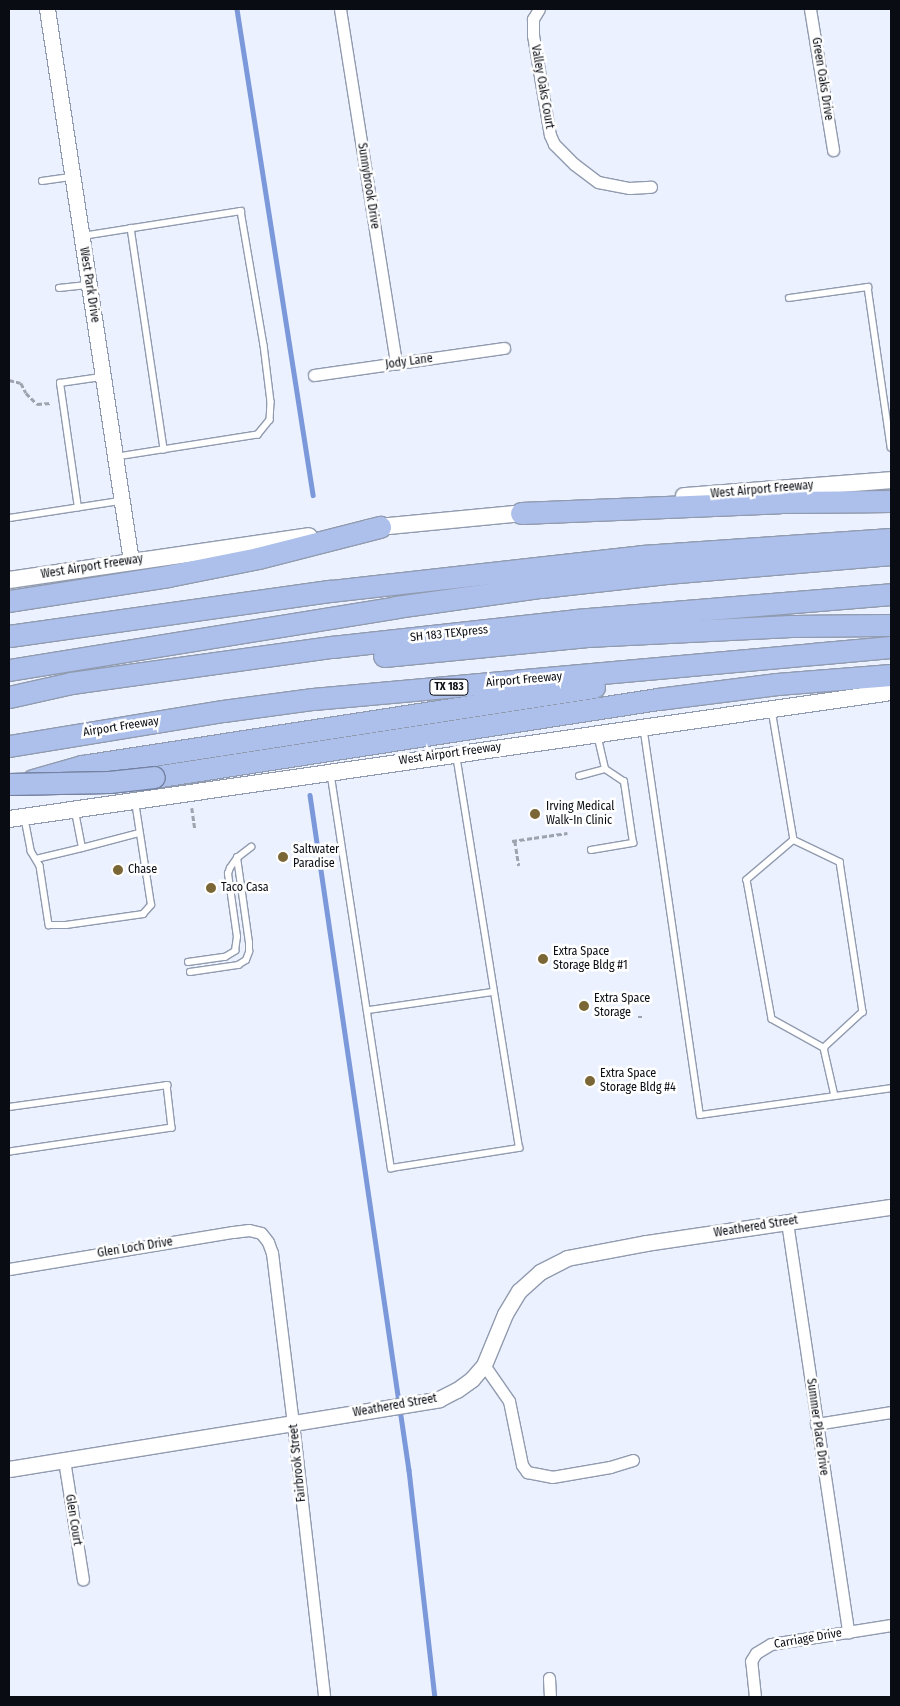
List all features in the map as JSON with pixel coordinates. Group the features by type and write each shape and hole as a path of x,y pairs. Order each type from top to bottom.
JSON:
{"highway":[{"path":"521,513 780,502 891,502"},
{"path":"9,601 168,576 249,560 380,527"},
{"path":"9,636 331,592 642,556 891,539"},
{"path":"9,670 396,607 541,587 666,573 891,554"},
{"name":"SH 183 TEXpress","path":"9,682 366,629 451,619 646,600 891,581"},
{"name":"SH 183 TEXpress","path":"9,696 71,683 332,647 576,620 891,594"},
{"path":"9,701 337,660 587,636 791,626 891,625"},
{"name":"Airport Freeway","path":"9,746 224,711 313,699 891,647"},
{"path":"9,786 82,766 633,681 668,667"},
{"path":"9,786 109,782 154,777 658,699 777,684 891,675"}],"main road":[{"name":"West Airport Freeway","path":"9,580 131,561 380,527 592,504 891,480"},
{"name":"West Airport Freeway","path":"17,818 456,753 483,752 597,733 891,692"}],"street":[{"name":"West Park Drive","path":"47,9 131,561"},
{"name":"Sunnybrook Drive","path":"340,9 396,364"},
{"name":"Valley Oaks Court","path":"539,9 533,18 533,35 550,135 554,144 574,164 598,182 630,188 651,187"},
{"name":"Green Oaks Drive","path":"810,9 833,150"},
{"name":"Jody Lane","path":"314,375 504,348"},
{"name":"Weathered Street","path":"9,1469 438,1399 457,1390 472,1379 484,1366 505,1314 519,1291 540,1272 567,1258 891,1207"},
{"name":"Summer Place Drive","path":"787,1222 848,1632"},
{"name":"Glen Loch Drive","path":"9,1269 233,1232 249,1230 261,1233"},
{"name":"Fairbrook Street","path":"261,1233 268,1242 272,1252 324,1697"},
{"path":"484,1366 509,1400 522,1465 527,1472 552,1477 610,1467 633,1460"},
{"path":"816,1424 891,1412"},
{"name":"Glen Court","path":"64,1460 83,1580"},
{"name":"Carriage Drive","path":"755,1697 751,1661 756,1652 772,1644 891,1625"},
{"path":"549,1678 550,1697"}],"lane":[{"path":"42,181 73,176"},
{"path":"82,236 242,210 264,346 271,402 270,420 258,435 115,458"},
{"path":"131,228 164,450"},
{"path":"59,288 89,284"},
{"path":"788,298 868,287 891,447"},
{"path":"78,508 60,383 103,377"},
{"path":"9,518 122,501"},
{"path":"772,708 794,840"},
{"path":"644,727 700,1115 891,1088"},
{"path":"591,850 633,844 624,782 606,769 597,733"},
{"path":"331,772 391,1168 519,1148 456,753"},
{"path":"579,776 606,769"},
{"path":"17,818 36,859 45,888 49,925 66,925 142,914 151,905 134,800"},
{"path":"75,809 82,848"},
{"path":"36,859 139,833"},
{"path":"794,840 840,862 864,1012 824,1048"},
{"path":"794,840 747,880 772,1019 824,1048 835,1096"},
{"path":"188,962 225,957 235,951 238,938 228,874 238,858 251,846"},
{"path":"190,972 238,965 246,960 249,952 249,943 238,858"},
{"path":"368,1010 493,992"},
{"path":"9,1107 166,1085 172,1128 9,1152"}],"path":[{"path":"9,380 21,383 26,393 37,404 51,404"},
{"path":"192,806 195,830"},
{"path":"519,866 514,841 566,833"}],"waterway":[{"path":"237,9 313,495"},
{"path":"310,795 409,1470 435,1697"}],"place":[{"name":"Irving Medical Walk-In Clinic","path":"535,814"},
{"name":"Saltwater Paradise","path":"283,857"},
{"name":"Chase","path":"118,870"},
{"name":"Taco Casa","path":"211,888"},
{"name":"Extra Space Storage Bldg #1","path":"543,959"},
{"name":"Extra Space Storage","path":"584,1006"},
{"name":"Extra Space Storage Bldg #4","path":"590,1081"}]}
